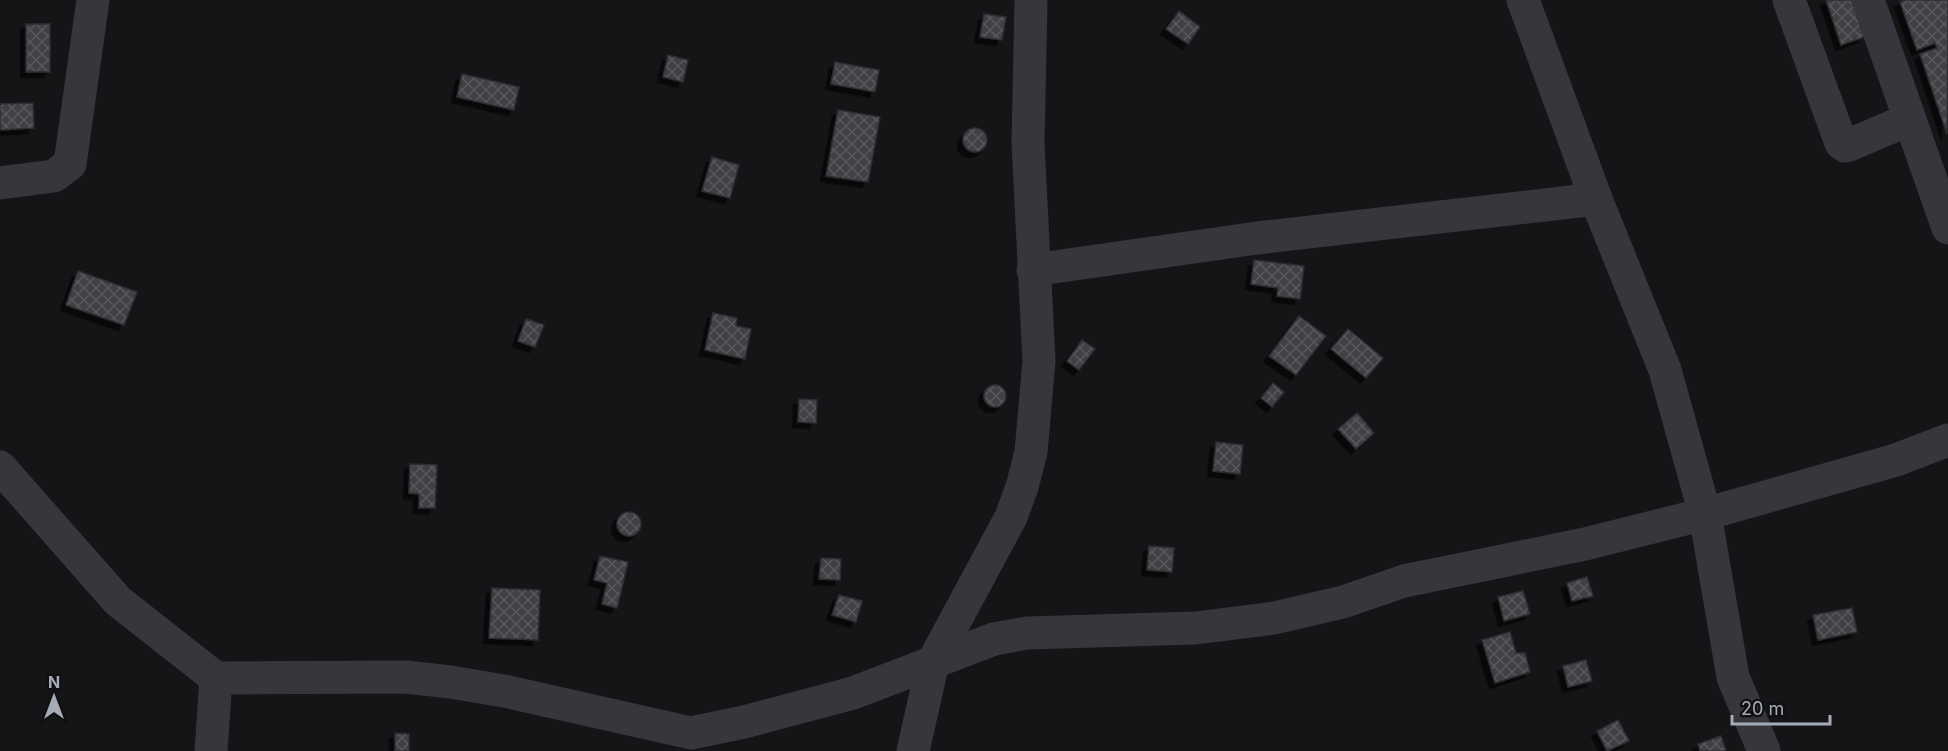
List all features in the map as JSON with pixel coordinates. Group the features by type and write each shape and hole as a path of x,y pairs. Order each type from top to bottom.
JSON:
{"street":[{"path":"0,183 54,176 70,164 93,0"},
{"path":"913,751 933,662 1011,517 1023,487 1031,452 1039,361 1028,143 1031,0"},
{"path":"1523,0 1596,199 1665,370 1705,514 1733,677 1764,751"},
{"path":"1789,0 1841,143 1845,146 1849,145 1908,120"},
{"path":"1868,0 1908,120 1948,228"},
{"path":"1033,270 1257,238 1596,199"},
{"path":"0,467 118,601 216,678 406,677 451,682 508,692 691,732 744,722 853,693 994,639 1027,633 1196,628 1274,618 1343,602 1404,581 1585,544 1705,514 1896,460 1948,440"},
{"path":"211,751 216,678"},
{"path":"664,751 691,732"}],"building":[{"path":"1826,0 1852,0 1864,37 1841,45"},
{"path":"1948,0 1947,134 1920,54 1937,48 1935,43 1917,50 1900,2"},
{"path":"1179,11 1200,27 1188,44 1166,29"},
{"path":"984,14 1006,17 1002,40 980,37"},
{"path":"26,24 50,24 50,72 26,72"},
{"path":"668,55 688,60 683,82 663,77"},
{"path":"835,62 879,70 875,92 831,84"},
{"path":"462,74 519,87 514,110 457,97"},
{"path":"33,103 34,128 0,130 0,104"},
{"path":"838,110 880,117 868,182 826,176"},
{"path":"975,128 983,132 987,140 983,148 975,152 967,148 963,140 967,132"},
{"path":"712,157 739,165 730,198 702,191"},
{"path":"1254,260 1304,266 1300,299 1277,296 1278,288 1251,284"},
{"path":"78,271 137,292 124,325 66,305"},
{"path":"713,313 737,318 736,326 751,329 745,359 705,350"},
{"path":"1299,316 1326,336 1296,375 1269,356"},
{"path":"526,319 544,325 535,347 518,341"},
{"path":"1348,329 1383,358 1366,378 1331,349"},
{"path":"1082,340 1095,349 1079,370 1067,361"},
{"path":"1273,383 1284,392 1272,407 1261,398"},
{"path":"991,385 999,385 1006,392 1006,400 999,407 991,407 984,400 984,392"},
{"path":"799,399 817,400 816,423 798,422"},
{"path":"1357,413 1374,433 1356,449 1338,429"},
{"path":"1216,442 1243,445 1240,474 1213,471"},
{"path":"410,464 437,465 435,508 419,508 419,494 409,493"},
{"path":"629,512 637,516 641,524 637,532 629,536 621,532 617,524 621,516"},
{"path":"1149,546 1174,548 1172,572 1147,570"},
{"path":"600,556 628,562 617,608 602,604 607,583 594,580"},
{"path":"821,558 841,559 840,580 819,579"},
{"path":"1587,577 1593,596 1572,601 1567,583"},
{"path":"492,588 540,590 538,640 489,638"},
{"path":"1523,591 1530,614 1504,621 1498,597"},
{"path":"839,595 862,601 856,622 832,615"},
{"path":"1852,608 1857,632 1818,640 1813,615"},
{"path":"1510,632 1516,653 1525,653 1530,672 1495,683 1482,640"},
{"path":"1586,660 1592,681 1568,687 1563,666"},
{"path":"1618,720 1629,741 1607,751 1597,731"},
{"path":"395,733 409,734 409,751 395,751"},
{"path":"1721,736 1726,751 1700,751 1698,744"}]}
